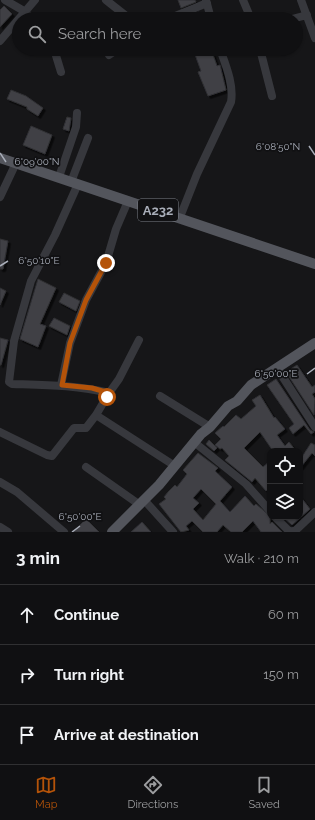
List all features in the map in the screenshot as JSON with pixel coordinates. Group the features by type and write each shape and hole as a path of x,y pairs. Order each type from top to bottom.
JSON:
{"main road":[{"name":"A232","path":"0,158 180,217 315,264"},
{"path":"112,532 142,503 194,442 210,427 228,406 237,401 251,385 315,343"}],"street":[{"path":"4,0 24,11 35,0"},
{"path":"106,0 121,12"},
{"path":"243,0 248,12"},
{"path":"302,0 307,15 312,23 315,38"},
{"path":"183,12 206,1 209,12"},
{"path":"303,16 307,15"},
{"path":"0,42 12,26"},
{"path":"56,56 61,72"},
{"path":"180,217 197,174 231,102 231,84 222,56"},
{"path":"262,56 272,96"},
{"path":"59,177 76,127 77,113"},
{"path":"88,138 75,183 55,235 41,258 31,281 14,341 9,382 12,384 62,385 92,388 109,393"},
{"path":"0,197 16,163"},
{"path":"62,385 70,343 86,300 106,263 116,229 128,200"},
{"path":"0,432 52,456 74,428 86,428 96,415 119,378 139,340"},
{"path":"277,368 315,427"},
{"path":"160,396 210,427"},
{"path":"96,415 175,466"},
{"path":"194,442 246,484 267,508"},
{"path":"86,467 142,503 173,532"},
{"path":"0,482 17,492 64,532"},
{"path":"278,520 290,532 296,530 315,512"},
{"path":"0,527 8,532"}],"building":[{"path":"178,0 195,0 196,2 181,8"},
{"path":"4,6 12,14 0,27 0,10"},
{"path":"196,56 213,56 217,66 220,65 226,90 208,96 198,72 201,71"},
{"path":"11,90 26,96 43,108 38,116 27,109 27,107 7,99"},
{"path":"67,117 71,118 69,131 63,129"},
{"path":"31,126 52,135 45,154 23,145"},
{"path":"0,239 8,241 3,269 0,269"},
{"path":"38,279 56,288 40,324 46,326 38,347 20,339"},
{"path":"0,288 6,291 0,305"},
{"path":"64,293 80,301 76,311 59,302"},
{"path":"54,318 70,326 67,335 49,326"},
{"path":"0,338 8,340 1,365 0,365"},
{"path":"297,365 312,387 315,385 315,392 312,394 315,399 314,415 286,372"},
{"path":"276,379 310,430 314,432 311,434 304,425 293,434 289,428 294,424 267,385"},
{"path":"260,395 274,418 275,417 285,429 277,435 285,446 289,442 294,448 271,448 260,432 244,448 263,467 267,464 266,491 255,478 252,482 225,460 229,456 222,448 220,449 215,445 221,439 215,433 223,426 224,427 236,415 241,419 256,406 252,400"},
{"path":"209,440 217,448 214,451 206,444"},
{"path":"311,443 315,445 315,456 312,453 303,464 303,455"},
{"path":"198,453 218,468 215,471 232,487 220,501 230,512 245,496 254,506 256,504 267,513 267,520 270,520 270,524 272,522 282,532 261,532 253,521 242,532 231,532 223,525 217,532 203,532 192,521 186,526 189,530 181,532 159,504 166,499 164,497 168,492 175,485 177,487 187,474 183,470","holes":["201,489 216,504 203,520 193,509 199,503 193,498"]},
{"path":"303,500 310,509 303,515"},
{"path":"86,519 99,532 73,532"},
{"path":"286,520 298,520 292,525"},
{"path":"142,522 151,532 131,532"}],"route":[{"path":"106,263 86,300 70,343 62,385 92,388 109,393 107,397"}]}
